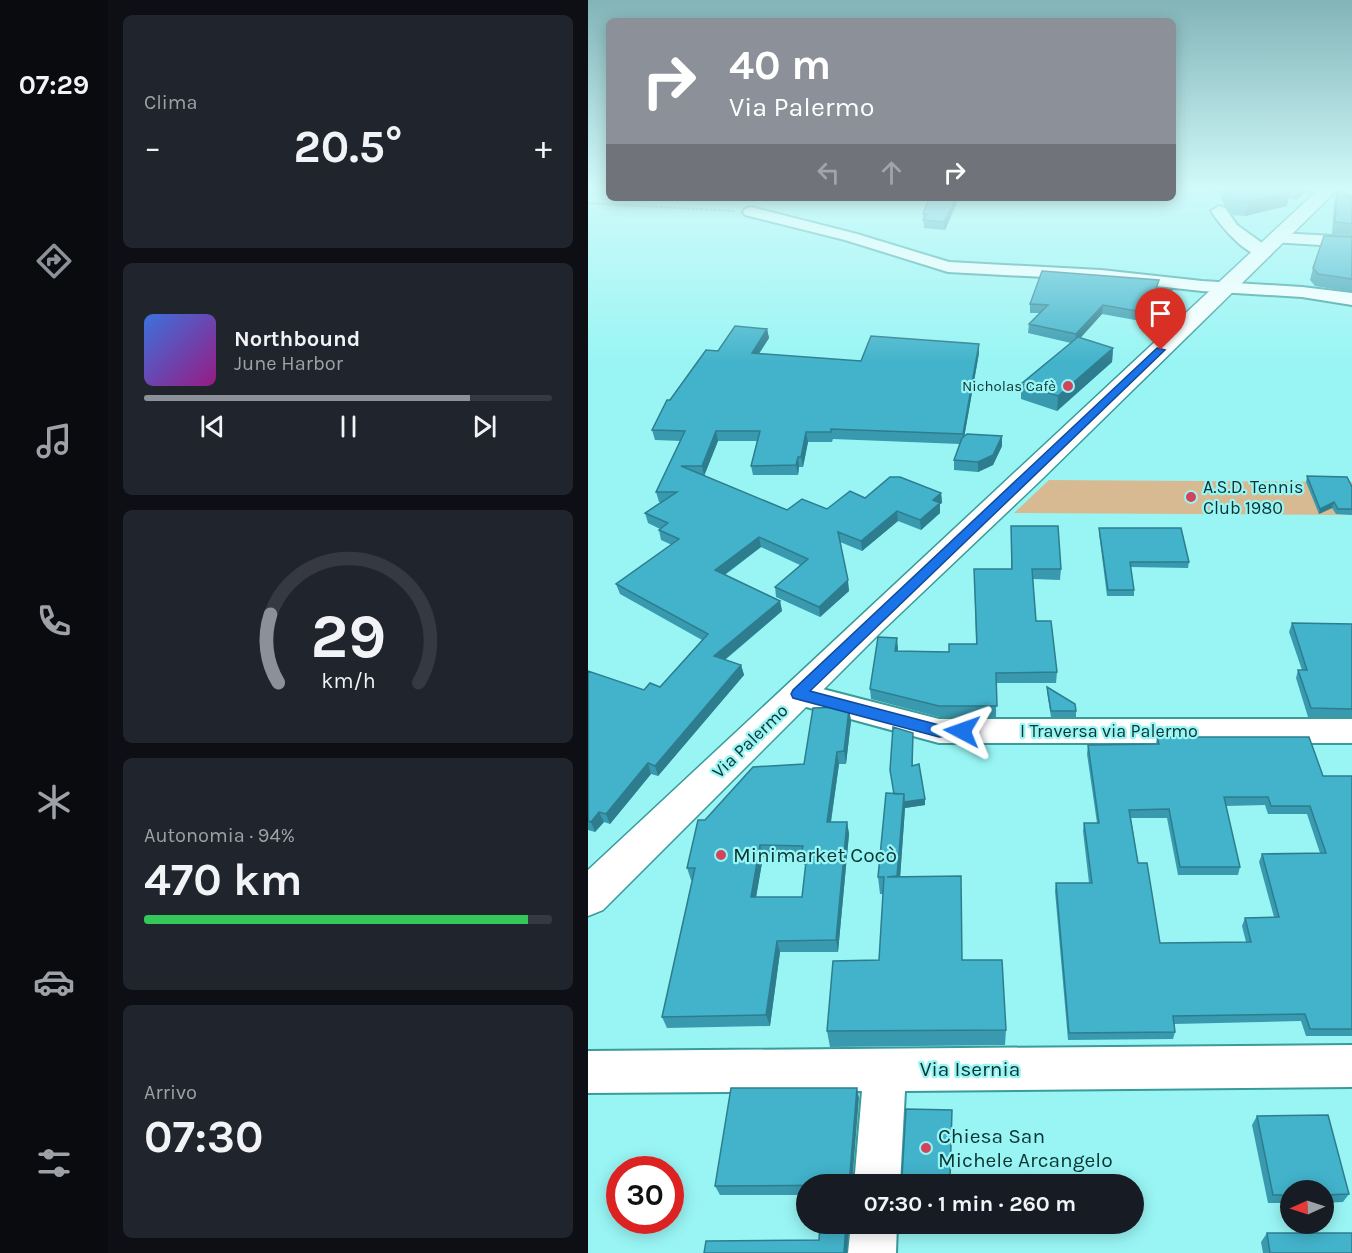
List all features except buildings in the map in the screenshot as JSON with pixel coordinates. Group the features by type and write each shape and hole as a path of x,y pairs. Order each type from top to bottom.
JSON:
{"main road":[{"name":"Via Palermo","path":"588,897 1269,246"}],"street":[{"path":"882,246 948,267 1101,275 1226,288 1302,291 1352,299"},
{"path":"1256,246 1263,252"},
{"name":"I Traversa via Palermo","path":"799,694 939,731 1352,731"},
{"name":"Via Isernia","path":"588,1072 1352,1066"},
{"path":"878,1174 885,1069"},
{"path":"872,1253 873,1234"}],"shaded area":[{"name":"A.S.D. Tennis Club 1980","path":"1049,480 1352,482 1352,515 1014,513"}],"place":[{"name":"Nicholas Cafè","path":"1068,386"},
{"name":"A.S.D. Tennis Club 1980","path":"1191,497"},
{"name":"Minimarket Cocò","path":"721,855"},
{"name":"Chiesa San Michele Arcangelo","path":"926,1148"}],"route":[{"path":"962,731 939,731 799,694 871,622 1161,350"}]}
